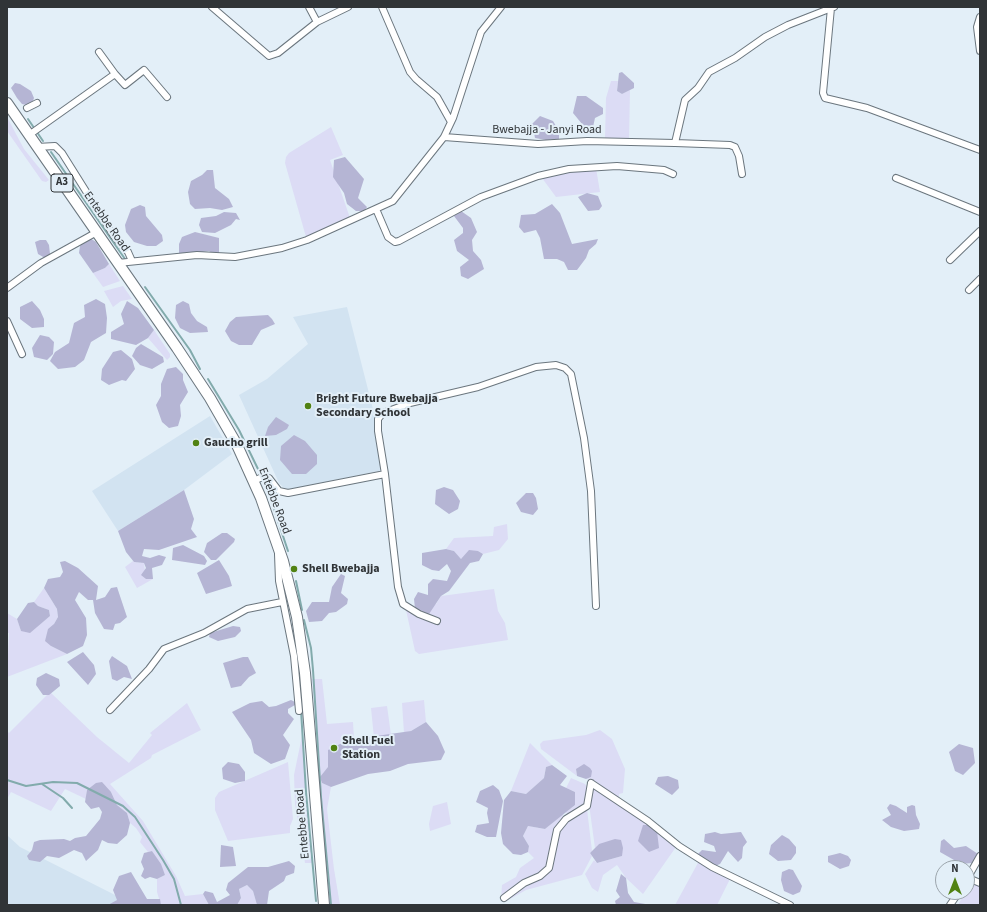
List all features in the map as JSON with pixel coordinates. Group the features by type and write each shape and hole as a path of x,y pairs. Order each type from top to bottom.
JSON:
{"main road":[{"name":"Entebbe Road","path":"7,103 210,398 237,445 254,481 278,546 297,617 303,662 324,905"}],"street":[{"path":"212,7 269,56 278,53 317,22 348,7"},
{"path":"309,7 317,22"},
{"path":"382,7 410,72 437,97 451,122"},
{"path":"118,263 197,255 235,257 262,252 305,241 394,201 444,137 451,122 481,32 501,7"},
{"path":"675,143 685,100 698,88 709,72 735,58 765,37 788,25 828,9 825,98 866,108 980,150"},
{"path":"980,17 977,27 980,51"},
{"path":"99,52 125,85 144,70 167,97"},
{"path":"29,135 116,74"},
{"path":"27,108 37,103"},
{"name":"Bwebajja - Janyi Road","path":"444,137 538,144 587,141 730,145 735,147 739,156 742,174"},
{"path":"37,147 55,146 62,153 114,236 128,252 132,261"},
{"path":"376,209 388,237 395,242 481,197 538,176 569,169 617,166 664,170 673,174"},
{"path":"896,178 980,212"},
{"path":"950,260 980,231"},
{"path":"7,288 41,263 97,232"},
{"path":"968,290 980,279"},
{"path":"7,321 22,354"},
{"path":"437,621 419,614 403,604 398,587 385,474 378,432 378,419 383,413 410,403 478,387 536,367 556,365 565,368 571,374 584,438 591,491 596,606"},
{"path":"254,481 260,478 269,478 279,491 288,493 385,474"},
{"path":"278,546 279,581 294,656 299,711"},
{"path":"110,710 149,669 164,648 204,633 247,609 282,602"},
{"path":"504,898 524,883 540,876 549,868 557,830 566,819 587,806 591,782 712,867 790,905"},
{"path":"975,866 980,856"}],"shaded area":[{"path":"622,72 634,83 634,88 622,94 617,91 619,73"},
{"path":"611,81 618,81 617,91 622,94 630,90 629,140 605,139 606,98"},
{"path":"15,83 20,84 31,91 34,98 31,106 22,104 17,98 11,88"},
{"path":"577,96 586,96 603,108 603,114 595,118 593,127 587,130 573,113"},
{"path":"540,116 553,121 559,131 559,139 546,140 535,138 532,124"},
{"path":"7,117 24,149 49,180 46,182 42,181 7,131"},
{"path":"331,127 343,155 330,160 350,218 306,237 285,163 286,157 289,153"},
{"path":"345,157 364,179 358,198 367,207 364,211 356,211 347,204 344,193 333,177 334,160"},
{"path":"596,168 600,192 556,197 542,178"},
{"path":"207,170 213,170 215,188 229,199 233,207 222,210 210,208 195,209 190,204 188,192 191,181 202,175"},
{"path":"587,193 598,196 602,206 599,210 588,211 578,197"},
{"path":"552,204 560,213 572,244 598,239 596,244 589,250 586,258 577,270 568,270 564,262 557,259 544,259 540,238 536,230 524,233 519,227 521,215 535,214"},
{"path":"140,205 145,207 146,216 162,235 163,241 156,246 147,246 134,242 126,232 125,225 131,209"},
{"path":"461,211 471,218 477,232 472,240 473,251 481,260 484,269 468,279 461,276 460,267 469,260 457,251 454,240 463,233 463,228 454,216 457,212"},
{"path":"224,212 236,213 240,220 236,219 231,225 215,233 202,232 199,225 201,218 216,216"},
{"path":"195,232 219,238 219,253 215,255 209,251 179,255 179,244 182,237"},
{"path":"90,238 96,242 109,264 105,268 93,273 79,253 80,246"},
{"path":"46,240 49,245 50,254 45,258 38,254 35,242"},
{"path":"109,264 120,281 103,287 93,273 105,268"},
{"path":"123,286 132,299 121,301 113,307 104,291"},
{"path":"96,299 105,304 107,318 106,333 91,342 84,360 75,367 58,369 50,361 55,352 69,343 74,323 85,317 84,305"},
{"path":"32,301 40,310 44,319 44,327 32,328 20,319 20,307"},
{"path":"127,301 138,308 154,330 148,338 136,345 111,339 111,332 124,324 121,314"},
{"path":"183,301 189,304 191,313 197,321 207,327 208,332 190,333 180,328 175,318 176,305"},
{"name":"Bright Future Bwebajja Secondary School","path":"347,307 375,417 375,429 384,470 286,490 279,483 239,395 267,379 308,344 293,317"},
{"path":"268,315 275,324 261,330 252,345 239,345 231,341 225,331 230,322 236,317"},
{"path":"154,330 170,354 170,357 167,360 148,338"},
{"path":"40,335 49,337 54,342 53,354 47,360 34,357 32,348"},
{"path":"141,344 163,357 164,362 152,369 140,365 132,356 136,348"},
{"path":"121,350 132,359 135,369 126,381 122,380 109,385 101,380 102,369 113,352"},
{"path":"176,367 183,374 183,380 188,392 180,405 181,416 178,426 169,428 162,422 156,405 161,396 161,384 167,369"},
{"path":"210,416 232,454 184,490 118,531 92,491"},
{"path":"276,417 289,425 287,429 276,435 265,436 268,427"},
{"path":"294,435 305,441 317,455 317,464 306,474 292,474 280,460 281,446"},
{"path":"444,487 453,490 460,501 458,509 449,514 435,504 436,490"},
{"path":"184,490 194,519 191,529 197,537 159,550 144,549 142,556 150,558 159,555 166,557 162,565 152,568 153,579 146,579 141,575 146,568 144,563 134,562 126,552 118,531"},
{"path":"526,493 533,493 536,498 538,509 533,515 521,512 516,503"},
{"path":"507,524 508,539 499,550 483,554 478,551 461,559 454,551 446,549 454,538 493,536 494,527"},
{"path":"222,533 227,533 235,539 234,542 216,560 211,560 204,552 207,543"},
{"path":"183,545 204,556 207,561 205,565 172,560 173,548"},
{"path":"446,549 454,551 461,559 469,550 478,551 483,554 479,561 470,563 449,591 441,596 429,614 415,609 414,599 418,592 428,595 428,584 433,579 447,581 451,571 447,564 439,571 432,570 422,565 422,553"},
{"path":"219,560 229,576 232,586 206,594 197,573"},
{"path":"65,561 78,568 98,586 96,600 105,597 111,588 117,587 127,617 120,623 115,624 113,630 104,629 95,613 93,600 88,600 79,592 75,600 86,618 87,635 83,646 67,654 51,646 45,641 48,629 54,624 58,617 57,609 44,588 48,579 60,577 63,572 60,562"},
{"path":"133,561 144,563 146,579 153,579 137,588 125,567"},
{"path":"341,574 345,576 341,593 348,599 347,604 336,612 329,613 322,621 309,622 306,611 312,602 329,602 332,587"},
{"path":"44,588 57,609 58,617 54,624 51,646 67,654 7,677 9,633 7,633 7,613 17,619 21,631 41,623 50,616 49,610 38,606 34,602"},
{"path":"494,589 498,611 505,623 508,640 419,654 415,651 406,610 436,604 441,596"},
{"path":"34,602 38,606 49,610 50,616 30,633 21,631 17,619 28,603"},
{"path":"233,626 240,627 241,631 235,637 218,641 209,637 210,633"},
{"path":"83,652 94,665 96,674 88,685 67,662"},
{"path":"112,656 127,666 132,679 124,677 117,681 112,679 109,661"},
{"path":"248,657 256,673 249,677 241,686 231,688 223,663"},
{"path":"46,673 59,679 60,686 49,695 43,695 36,685 37,678"},
{"path":"312,679 322,679 327,724 353,722 354,740 348,740 328,767 322,783 331,787 327,809 340,905 329,905 318,788 318,742"},
{"path":"50,692 97,737 129,763 152,735 150,733 187,703 201,730 152,755 151,758 110,784 143,821 176,876 185,896 203,894 209,905 161,905 157,892 157,879 165,875 152,851 148,852 140,842 142,837 136,828 130,823 127,813 117,805 111,792 87,790 86,799 65,789 51,811 11,792 7,799 7,731 9,733"},
{"path":"291,700 295,702 295,705 288,709 288,713 294,719 283,735 290,745 285,759 271,764 254,753 251,740 232,712 250,703 262,701 269,707"},
{"path":"424,700 426,722 411,731 404,733 402,703"},
{"path":"387,706 391,735 374,738 371,708"},
{"path":"426,722 438,736 445,752 441,760 408,764 390,771 368,774 331,787 322,783 320,777 328,767 328,750 348,740 411,731"},
{"path":"600,730 612,739 625,769 623,793 619,794 619,799 594,781 586,779 591,777 576,769 577,776 541,749 540,744 543,741 586,735"},
{"path":"302,736 312,863 305,863 295,804 294,775"},
{"path":"530,743 552,765 546,767 544,778 526,794 511,791"},
{"path":"959,744 973,748 975,763 963,775 955,771 949,752"},
{"path":"228,762 239,764 245,772 245,781 235,783 223,779 222,768"},
{"path":"288,762 293,819 290,826 290,833 228,841 215,810 215,798 219,792"},
{"path":"584,764 592,771 591,777 586,779 577,776 576,769"},
{"path":"552,765 567,776 560,785 575,792 575,805 545,829 528,826 523,836 529,846 528,852 521,855 513,854 503,844 501,833 504,800 511,791 526,794 544,778 546,767"},
{"path":"668,776 678,780 679,788 672,795 655,784 658,777"},
{"path":"571,778 585,784 588,788 585,805 567,816 566,812 575,805 575,792 566,788"},
{"path":"102,782 111,792 117,805 127,813 130,823 127,835 117,844 108,843 102,840 98,850 86,861 82,853 74,850 59,858 47,856 40,862 29,860 27,856 32,850 34,842 40,840 64,839 70,841 75,838 86,836 100,819 102,812 99,807 91,809 85,802 87,790 96,783"},
{"path":"493,785 499,790 503,801 496,837 487,837 475,832 477,825 489,823 487,813 488,808 476,802 480,791"},
{"path":"592,785 649,825 676,847 643,894 626,878 617,865 603,875 598,892 592,888 585,874 594,860 597,863 622,856 599,844 595,848 589,804"},
{"path":"447,802 451,824 430,831 429,824 433,806"},
{"path":"890,804 907,813 907,807 912,805 915,806 916,815 920,824 919,829 904,831 891,827 882,820 891,815 887,808"},
{"path":"587,809 592,851 590,853 592,856 582,875 526,890 512,898 501,901 502,885 516,877 520,868 534,858 528,852 529,846 523,836 528,826 545,829 563,814 564,819 559,830 567,821"},
{"path":"643,825 649,825 657,831 659,848 649,852 638,841"},
{"path":"715,832 721,834 741,832 747,842 743,847 742,858 738,862 728,851 720,864 710,868 703,865 698,854 702,850 716,852 714,846 704,842 705,834"},
{"path":"7,833 8,836 20,847 119,897 113,905 7,905"},
{"path":"782,835 789,839 796,847 796,853 791,860 778,861 769,854 771,845"},
{"path":"615,839 621,840 623,848 622,856 597,863 590,853 599,844"},
{"path":"944,839 954,848 966,846 978,854 974,860 954,860 940,852 941,841"},
{"path":"221,845 233,847 236,866 220,867"},
{"path":"152,851 161,864 165,875 157,879 150,877 145,879 141,876 144,869 141,862 144,853"},
{"path":"840,853 848,856 851,860 849,866 840,869 828,862 828,856"},
{"path":"289,861 295,866 294,873 286,876 284,881 269,891 267,905 257,905 253,891 247,885 239,889 241,898 237,905 209,905 203,894 205,891 213,893 217,902 230,895 226,890 228,883 248,867 268,867"},
{"path":"699,861 730,879 717,905 675,905"},
{"path":"789,869 793,870 802,886 800,892 793,895 784,891 781,880 782,872"},
{"path":"131,872 147,899 160,899 161,905 108,905 117,900 113,890 119,876"},
{"path":"621,874 626,878 628,893 634,902 651,905 616,905 615,901 620,897 616,891"},
{"path":"247,885 253,891 257,905 237,905 241,898 239,889"},
{"path":"975,885 980,886 980,905 958,905 961,900 975,900"}],"waterway":[{"path":"28,119 43,141"},
{"path":"51,152 125,259"},
{"path":"145,287 190,350 200,369"},
{"path":"208,379 239,430 258,469"},
{"path":"267,488 288,551"},
{"path":"296,581 302,610"},
{"path":"287,608 294,642"},
{"path":"304,620 311,648 321,797 331,905"},
{"path":"301,710 306,792 316,901"},
{"path":"7,780 26,786 53,782 77,783 123,806 135,817 163,860 174,879 181,905"},
{"path":"42,784 63,798 72,808"}],"place":[{"name":"Bright Future Bwebajja Secondary School","path":"308,406"},
{"name":"Gaucho grill","path":"196,443"},
{"name":"Shell Bwebajja","path":"294,569"},
{"name":"Shell Fuel Station","path":"334,748"}]}
